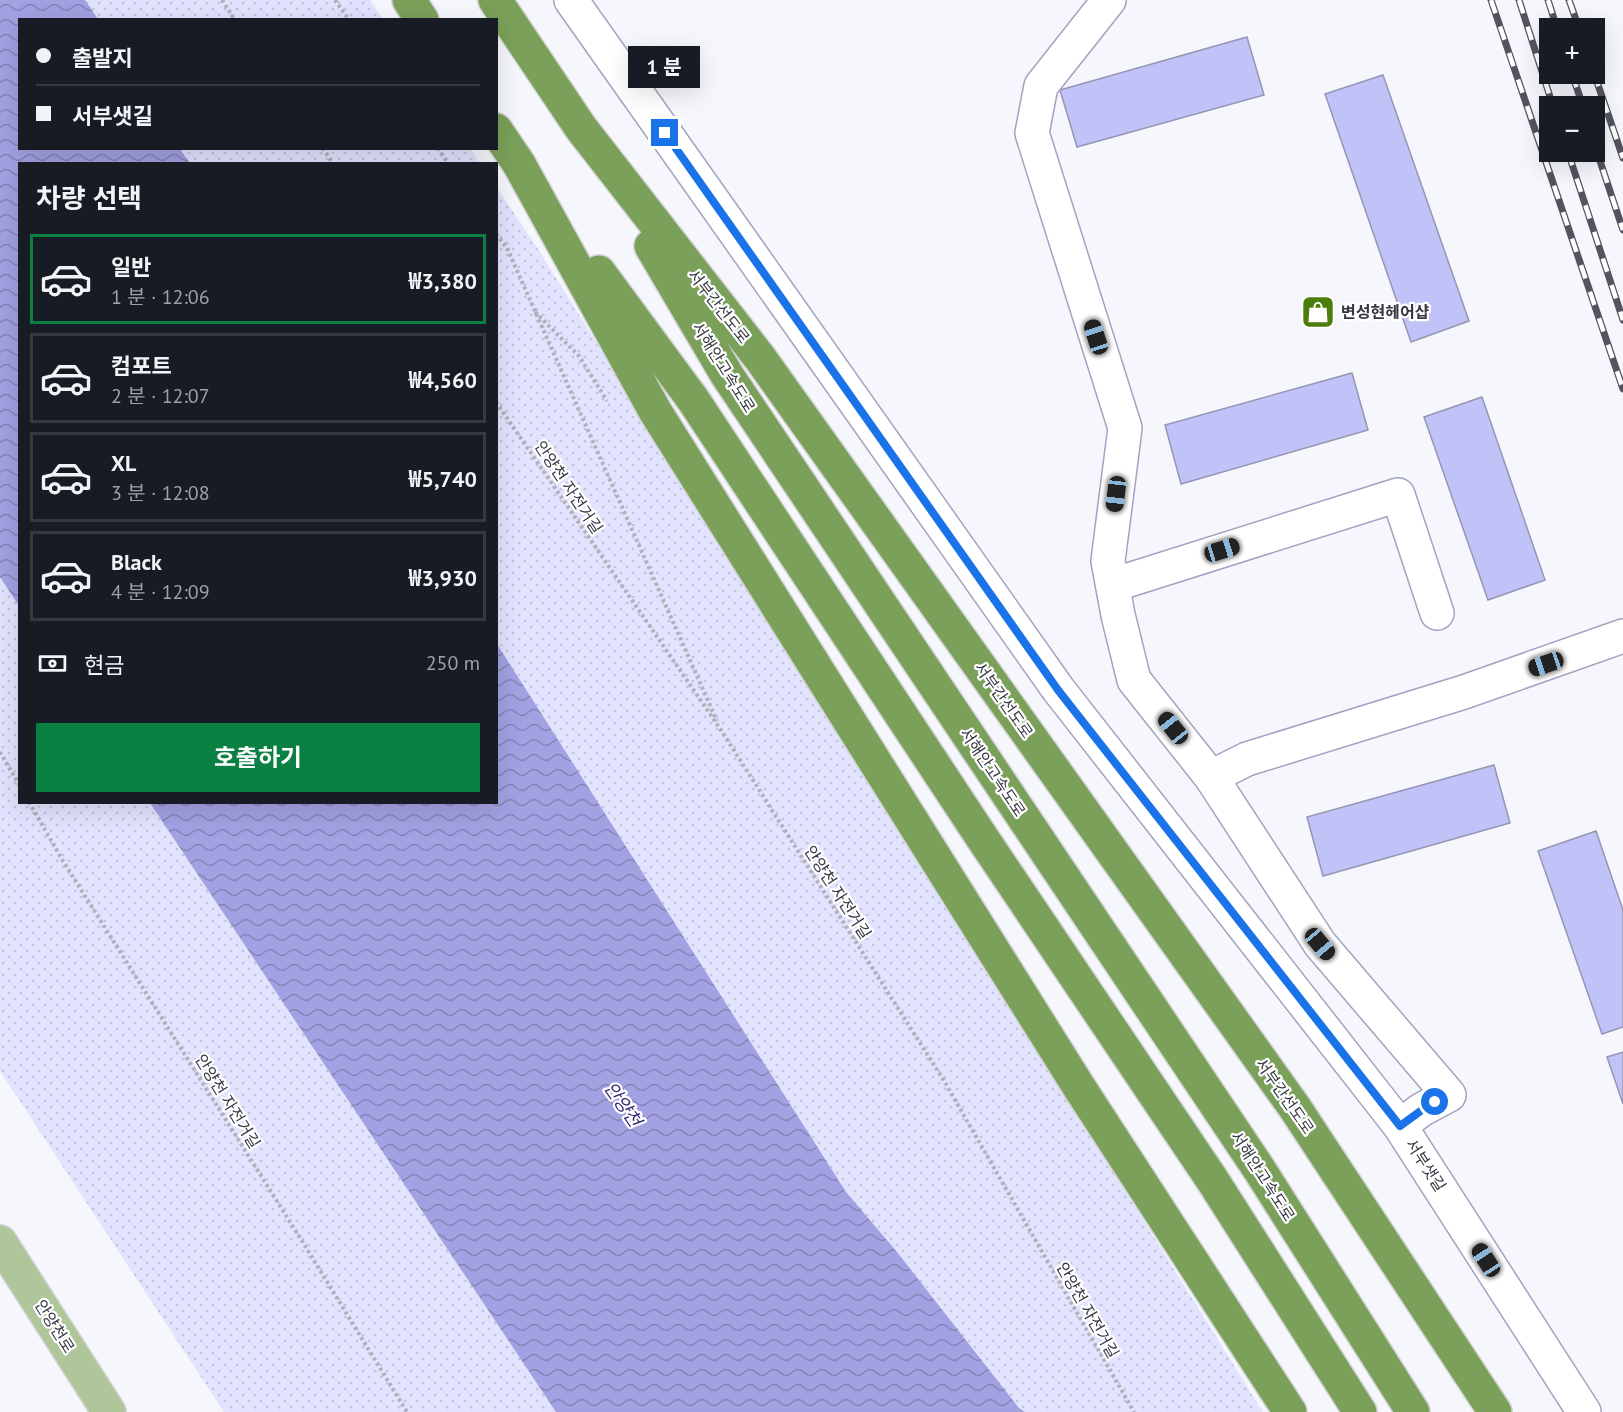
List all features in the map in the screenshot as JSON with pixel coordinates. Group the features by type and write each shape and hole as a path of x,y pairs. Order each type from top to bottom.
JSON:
{"highway":[{"path":"409,0 421,18"},
{"name":"서부간선도로","path":"495,0 580,128 760,358 1288,1099 1495,1412"},
{"name":"서해안고속도로","path":"580,128 727,375 1259,1168 1413,1412"},
{"path":"498,133 694,401 983,839 1213,1181 1360,1412"},
{"path":"519,164 656,411 1073,1077 1290,1412"}],"main road":[{"name":"안양천로","path":"0,1242 109,1412"}],"street":[{"name":"서부샛길","path":"571,0 1058,690 1400,1126 1584,1412"},
{"path":"1109,0 1041,86 1032,133 1125,428 1108,561 1134,680 1211,777 1320,944 1449,1095 1400,1126"},
{"path":"1113,585 1398,495 1437,613"},
{"path":"1211,777 1246,759 1464,692 1623,636"}],"path":[{"path":"222,0 234,18"},
{"path":"336,0 348,18"},
{"path":"498,237 507,248 721,730"},
{"name":"안양천 자전거길","path":"498,405 721,730 943,1079 1134,1412"},
{"path":"0,752 18,783"},
{"name":"안양천 자전거길","path":"30,804 63,861 407,1412"}],"shaded area":[{"path":"0,0 370,0 382,18 18,18 18,150 471,150 479,162 18,162 18,804 498,804 498,189 538,249 1263,1412 224,1412 0,1071"}],"water":[{"path":"0,0 85,0 97,18 18,18 18,150 181,150 189,162 18,162 18,604 0,577"},
{"name":"안양천","path":"498,646 846,1192 897,1252 1019,1408 1025,1412 556,1412 151,804 498,804"}],"building":[{"path":"1247,37 1264,95 1077,147 1060,90"},
{"path":"1383,75 1469,321 1411,342 1325,94"},
{"path":"1352,373 1368,430 1181,484 1165,425"},
{"path":"1482,397 1545,580 1488,600 1424,417"},
{"path":"1494,765 1510,823 1323,876 1307,817"},
{"path":"1596,831 1623,910 1623,1027 1602,1034 1538,851"},
{"path":"1623,1052 1623,1104 1607,1057"}],"railway":[{"path":"1491,0 1623,389"},
{"path":"1519,0 1550,96"},
{"path":"1548,0 1554,18"},
{"path":"1569,0 1575,18"},
{"path":"1575,84 1580,96"},
{"path":"1598,84 1623,158"},
{"path":"1571,162 1623,320"},
{"path":"1600,162 1623,230"}],"place":[{"name":"변성현헤어샵","path":"1318,312"}],"route":[{"path":"665,133 1058,690 1400,1126 1435,1102"}]}
